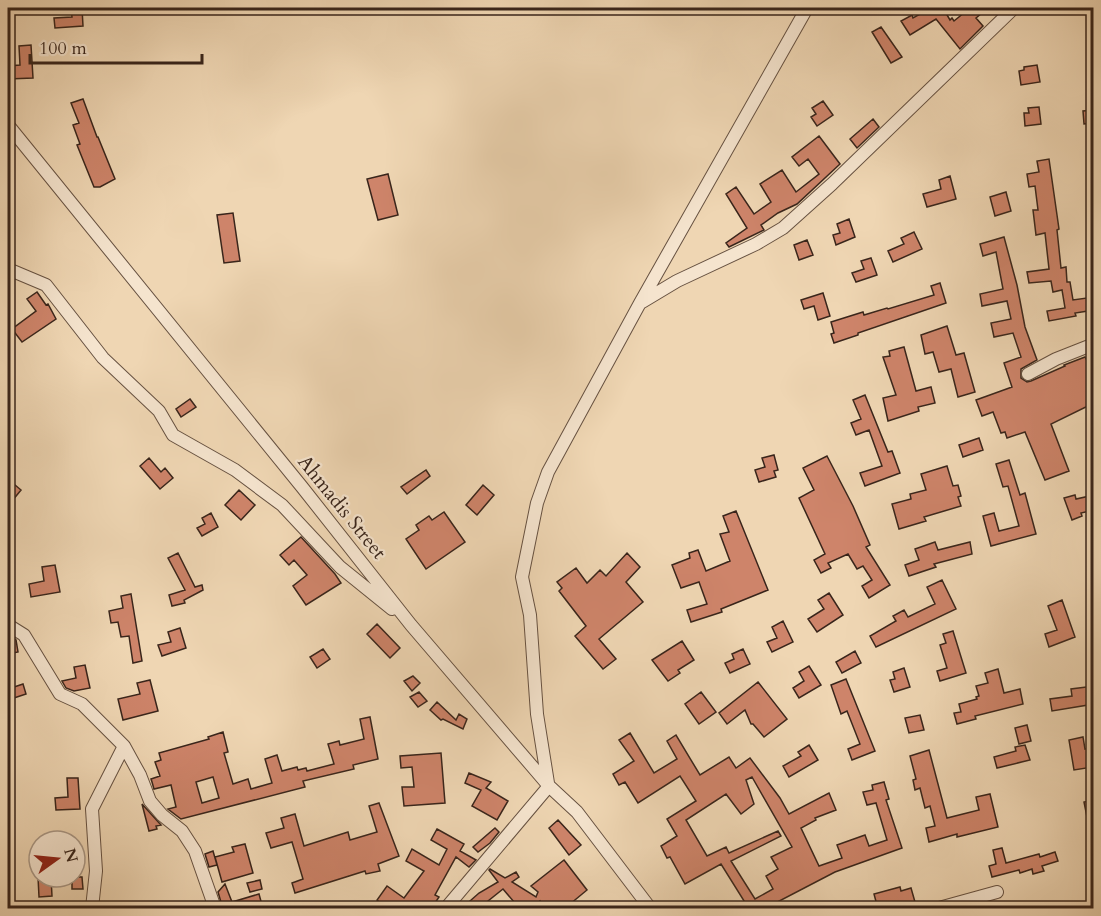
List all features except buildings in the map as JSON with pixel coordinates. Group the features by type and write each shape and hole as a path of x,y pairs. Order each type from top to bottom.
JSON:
{"street":[{"path":"446,909 549,786 537,714 530,615 522,577 537,502 548,472 640,303 807,8"},
{"path":"640,303 677,281 756,244 783,228 832,184 1014,8"},
{"name":"Ahmadis Street","path":"8,125 411,625 549,786 576,812 650,909"},
{"path":"8,269 46,285 103,358 159,411 173,435 235,470 282,505 340,567 411,625"},
{"path":"1028,374 1056,359 1094,344"},
{"path":"8,625 24,635 60,694 82,704 124,746 140,775 150,801 162,815 182,831 195,851 215,909"},
{"path":"92,909 96,871 92,809 124,746"},
{"path":"939,909 997,892"}]}
